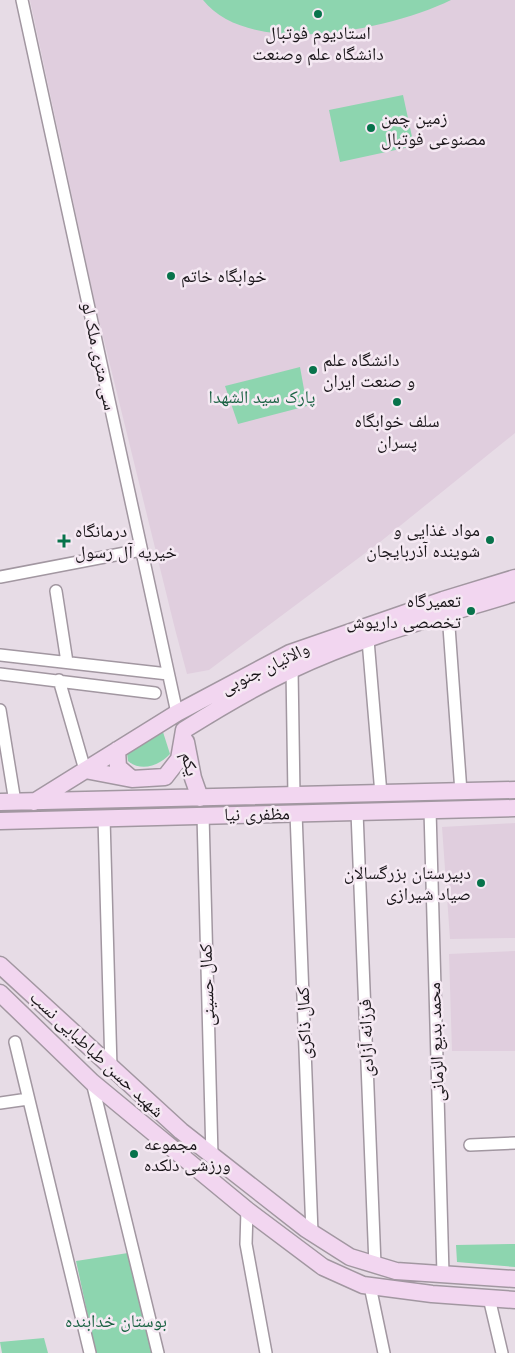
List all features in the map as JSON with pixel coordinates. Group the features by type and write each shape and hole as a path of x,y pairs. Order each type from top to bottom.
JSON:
{"main road":[{"name":"والائیان جنوبی","path":"34,802 177,713 290,653 443,600 515,578"},
{"name":"والائیان جنوبی","path":"184,730 227,703 292,669 368,640 515,593"},
{"path":"290,653 292,669"},
{"path":"84,770 132,778 165,778 179,759 184,730"},
{"name":"یکم","path":"184,730 189,764 200,798"},
{"path":"117,750 118,767 132,778"},
{"name":"مظفری نیا","path":"8,802 515,790"},
{"name":"مظفری نیا","path":"0,821 515,808"},
{"name":"شهید حسن طباطبایی نسب","path":"0,965 181,1132 312,1233 350,1258 396,1270 515,1279"},
{"name":"شهید حسن طباطبایی نسب","path":"0,993 92,1082 247,1210 323,1267 370,1286 432,1294 515,1300"},
{"path":"41,1033 39,1022 52,1013"}],"street":[{"name":"سی متری ملک لو","path":"22,0 177,713"},
{"path":"0,577 141,550"},
{"path":"56,590 66,662"},
{"path":"448,613 461,792"},
{"path":"368,640 381,794"},
{"path":"0,655 168,674"},
{"path":"292,669 294,796"},
{"path":"0,674 155,693"},
{"path":"59,680 84,770"},
{"path":"0,710 8,802"},
{"name":"محمد بدیع الزمانی","path":"430,810 443,1274"},
{"name":"فرزانه آزادی","path":"356,812 375,1265"},
{"name":"کمال ذاکری","path":"296,813 312,1233"},
{"name":"کمال حسینی","path":"203,815 212,1156"},
{"path":"104,818 111,1068"},
{"path":"15,1042 90,1353"},
{"path":"92,1082 158,1353"},
{"path":"0,1103 28,1098"},
{"path":"470,1145 515,1144"},
{"path":"247,1210 246,1244 266,1353"},
{"path":"370,1286 384,1353"},
{"path":"489,1298 502,1353"}],"shaded area":[{"name":"دانشگاه علم و صنعت ایران","path":"30,0 515,0 515,433 380,542 209,670 187,674 96,308"},
{"name":"دبیرستان بزرگسالان صیاد شیرازی","path":"515,823 515,938 450,939 442,827"},
{"path":"515,951 515,1051 452,1051 449,954"}],"green space":[{"name":"استادیوم فوتبال دانشگاه علم وصنعت","path":"203,0 451,0 394,21 359,29 287,34 254,29 225,18"},
{"name":"زمین چمن مصنوعی فوتبال","path":"403,95 414,146 340,162 329,110"},
{"name":"پارک سید الشهدا","path":"300,367 307,406 238,424 225,386"},
{"path":"163,732 170,754 166,758 161,762 144,767 128,761 127,753"},
{"path":"515,1244 515,1267 457,1262 456,1245"},
{"name":"بوستان خدابنده","path":"128,1253 152,1353 96,1353 76,1261"},
{"path":"44,1338 48,1353 2,1353 0,1342"}],"place":[{"name":"استادیوم فوتبال دانشگاه علم وصنعت","path":"318,14"},
{"name":"زمین چمن مصنوعی فوتبال","path":"371,128"},
{"name":"خوابگاه خاتم","path":"171,276"},
{"name":"دانشگاه علم و صنعت ایران","path":"313,370"},
{"name":"سلف خوابگاه پسران","path":"397,402"},
{"name":"مواد غذایی و شوینده آذربایجان","path":"490,540"},
{"name":"درمانگاه خیریه آل رسول","path":"64,541"},
{"name":"تعمیرگاه تخصصی داریوش","path":"471,611"},
{"name":"دبیرستان بزرگسالان صیاد شیرازی","path":"481,883"},
{"name":"مجموعه ورزشی دلکده","path":"134,1154"}]}
